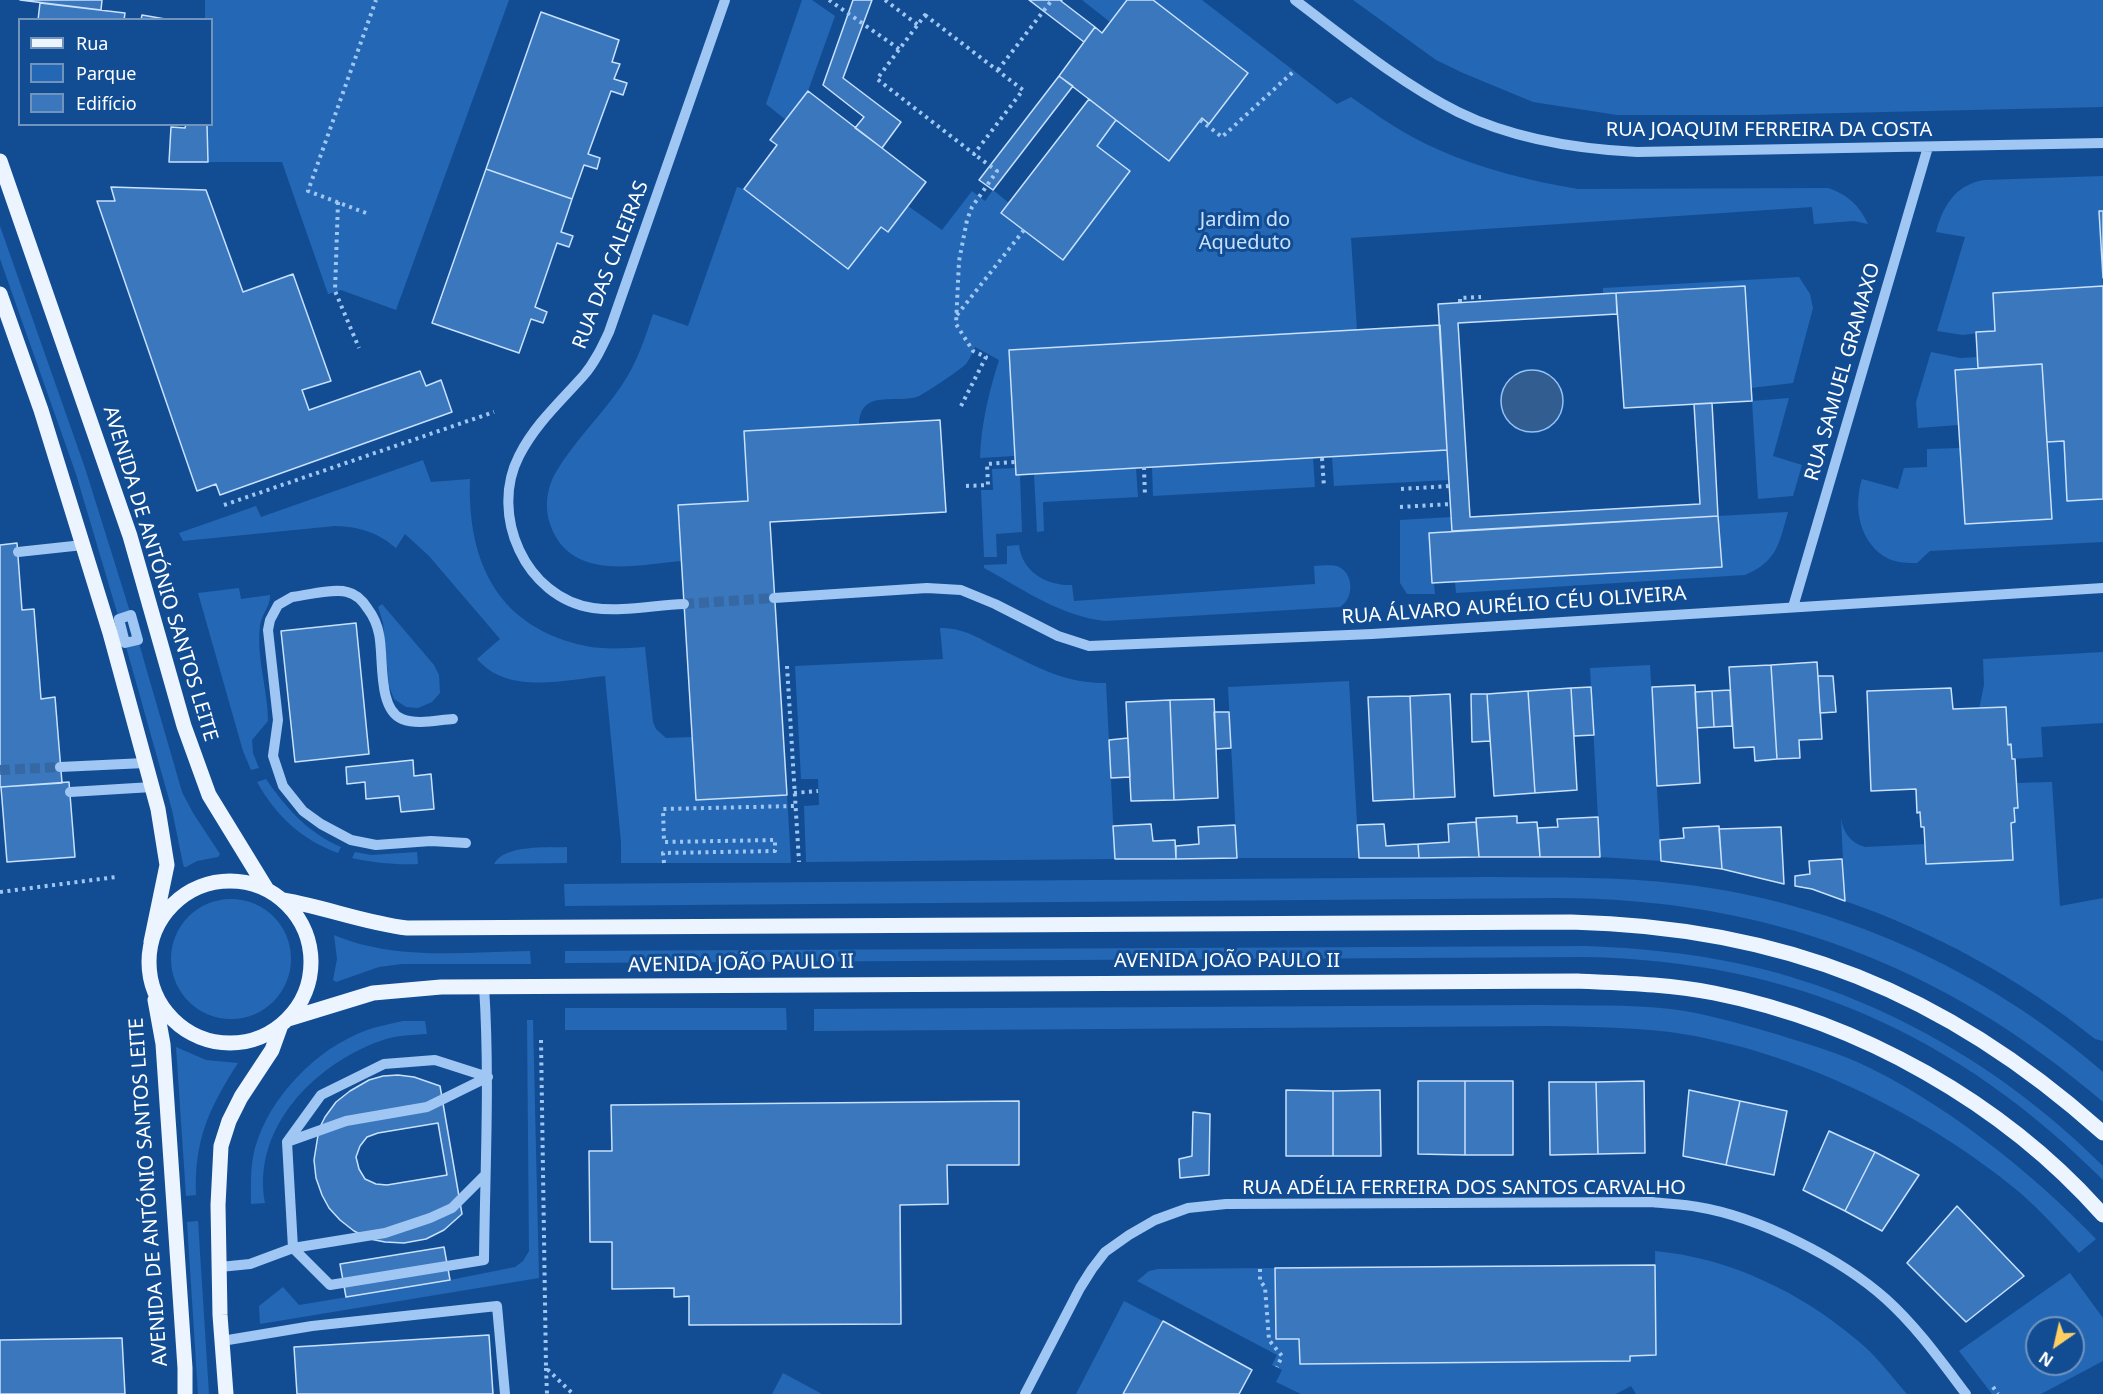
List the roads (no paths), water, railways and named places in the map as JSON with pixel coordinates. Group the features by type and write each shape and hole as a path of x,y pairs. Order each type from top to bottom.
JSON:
{"main road":[{"name":"AVENIDA DE ANTÓNIO SANTOS LEITE","path":"0,161 130,536 184,726 209,795 266,888"},
{"path":"0,294 41,410 110,633 158,809 167,865 151,942 149,971 153,988 161,1005 176,1022 210,1041 241,1043 258,1038 285,1022"},
{"path":"151,942 165,912 188,891 214,881 236,880 266,888 283,900 298,916 307,934 310,948 311,965 305,994 298,1007 285,1022 272,1050 241,1098 220,1146 218,1206 226,1394"},
{"name":"AVENIDA JOÃO PAULO II","path":"283,900 313,905 382,925 407,928 1571,922 1627,923 1679,929 1750,942 1810,958 1879,985 1938,1014 1981,1039 2063,1097 2103,1133"},
{"name":"AVENIDA JOÃO PAULO II","path":"285,1022 373,993 441,987 1578,981 1671,986 1714,993 1781,1009 1872,1044 1970,1098 2034,1147 2085,1194 2103,1215"},
{"name":"AVENIDA DE ANTÓNIO SANTOS LEITE","path":"153,988 162,1044 185,1394"}],"street":[{"name":"RUA DAS CALEIRAS","path":"684,604 594,608 557,593 539,579 524,561 519,550 509,518 509,483 514,467 530,436 585,374 609,332 725,0"},
{"name":"RUA JOAQUIM FERREIRA DA COSTA","path":"1295,0 1388,70 1428,96 1460,113 1532,137 1578,147 1637,152 2103,143"},
{"name":"RUA SAMUEL GRAMAXO","path":"1793,607 1928,147"},
{"path":"18,552 82,545"},
{"name":"RUA ÁLVARO AURÉLIO CÉU OLIVEIRA","path":"774,598 939,588 961,590 1058,636 1089,646 1372,633 2103,588"},
{"path":"453,718 421,722 400,719 394,713 385,695 380,636 375,619 362,601 354,595 345,591 292,597 275,609 267,630 278,720 273,756 283,786 291,798 321,825 351,840 376,844 431,841 466,843"},
{"path":"60,767 145,763"},
{"path":"70,792 152,787"},
{"path":"484,986 488,1077 484,1260 330,1285 293,1248 287,1142 321,1095 384,1064 435,1060 488,1077"},
{"path":"287,1142 346,1121 427,1107 488,1077"},
{"path":"220,1267 250,1264 293,1248 385,1233 430,1218 452,1208 485,1175"},
{"name":"RUA ADÉLIA FERREIRA DOS SANTOS CARVALHO","path":"1025,1394 1080,1288 1105,1252 1155,1220 1188,1208 1226,1204 1652,1202 1699,1207 1737,1218 1807,1247 1839,1266 1887,1300 1926,1341 1966,1394"},
{"path":"222,1341 312,1326 497,1306 505,1394"}],"tunnel":[{"path":"684,604 774,598"},
{"path":"0,770 60,767"}],"park label":[{"name":"Jardim do Aqueduto","path":"1245,232"}]}
